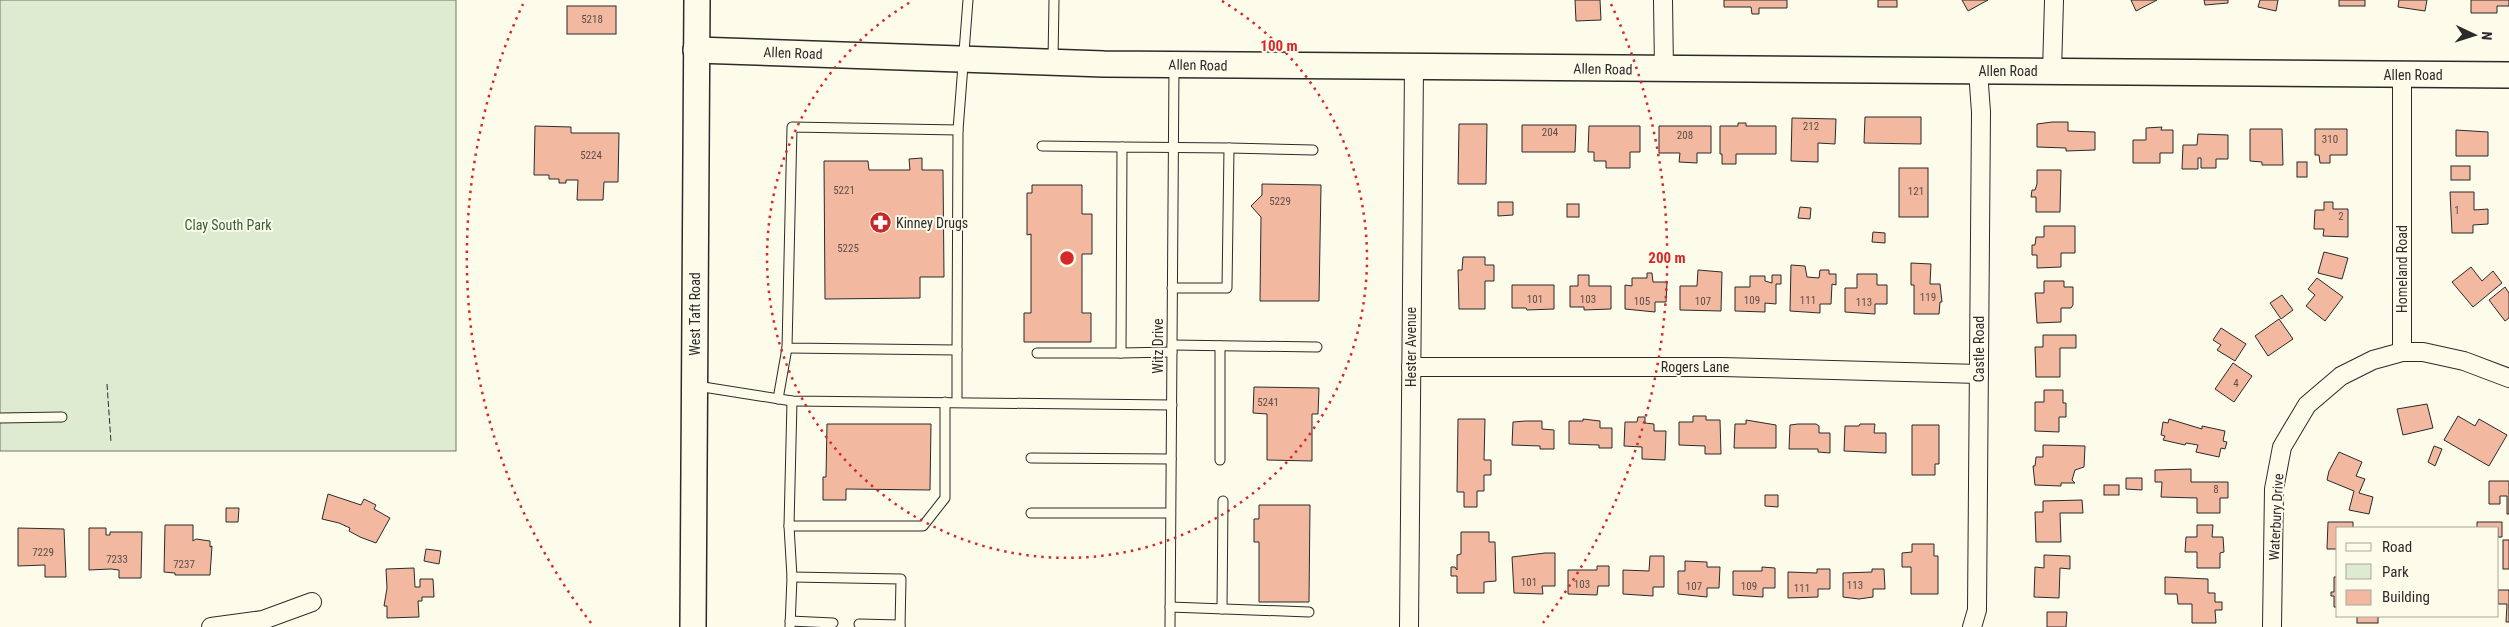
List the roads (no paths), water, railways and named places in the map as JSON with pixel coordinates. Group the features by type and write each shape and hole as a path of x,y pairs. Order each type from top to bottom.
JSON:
{"street":[{"name":"West Taft Road","path":"692,627 697,0"},
{"path":"1664,0 1664,70"},
{"path":"2052,72 2054,0"},
{"name":"Allen Road","path":"696,50 1174,65 2509,75"},
{"name":"Hester Avenue","path":"1410,627 1414,67"},
{"name":"Castle Road","path":"1972,627 1977,610 1981,112 1978,71"},
{"name":"Homeland Road","path":"2402,74 2402,352"},
{"path":"2402,352 2423,352 2464,360 2509,378"},
{"name":"Waterbury Drive","path":"2272,627 2274,489 2282,447 2307,405 2341,376 2373,360 2402,352"},
{"name":"Rogers Lane","path":"1411,367 1722,367 1979,374"},
{"path":"211,627 263,620 312,602"}],"lane":[{"path":"957,402 958,130 968,0"},
{"path":"1052,62 1054,0"},
{"name":"Witz Drive","path":"1170,627 1174,65"},
{"path":"778,399 787,348 792,127 958,130"},
{"path":"1042,146 1313,150"},
{"path":"1121,353 1122,146"},
{"path":"1172,288 1227,288 1229,148"},
{"path":"1037,352 1121,353 1220,346 1317,347"},
{"path":"1220,346 1220,460"},
{"path":"787,348 956,350"},
{"path":"694,386 792,401 1172,405"},
{"path":"792,401 789,526 792,577 790,624 833,623"},
{"path":"789,526 923,526 945,498 945,402"},
{"path":"0,418 62,417"},
{"path":"1030,458 1171,459"},
{"path":"1222,609 1223,501"},
{"path":"1031,513 1170,513"},
{"path":"792,577 901,580 900,626 859,624"},
{"path":"1170,607 1309,612"}],"place":[{"name":"Kinney Drugs","path":"880,223"}],"park label":[{"name":"Clay South Park","path":"228,225"}]}
